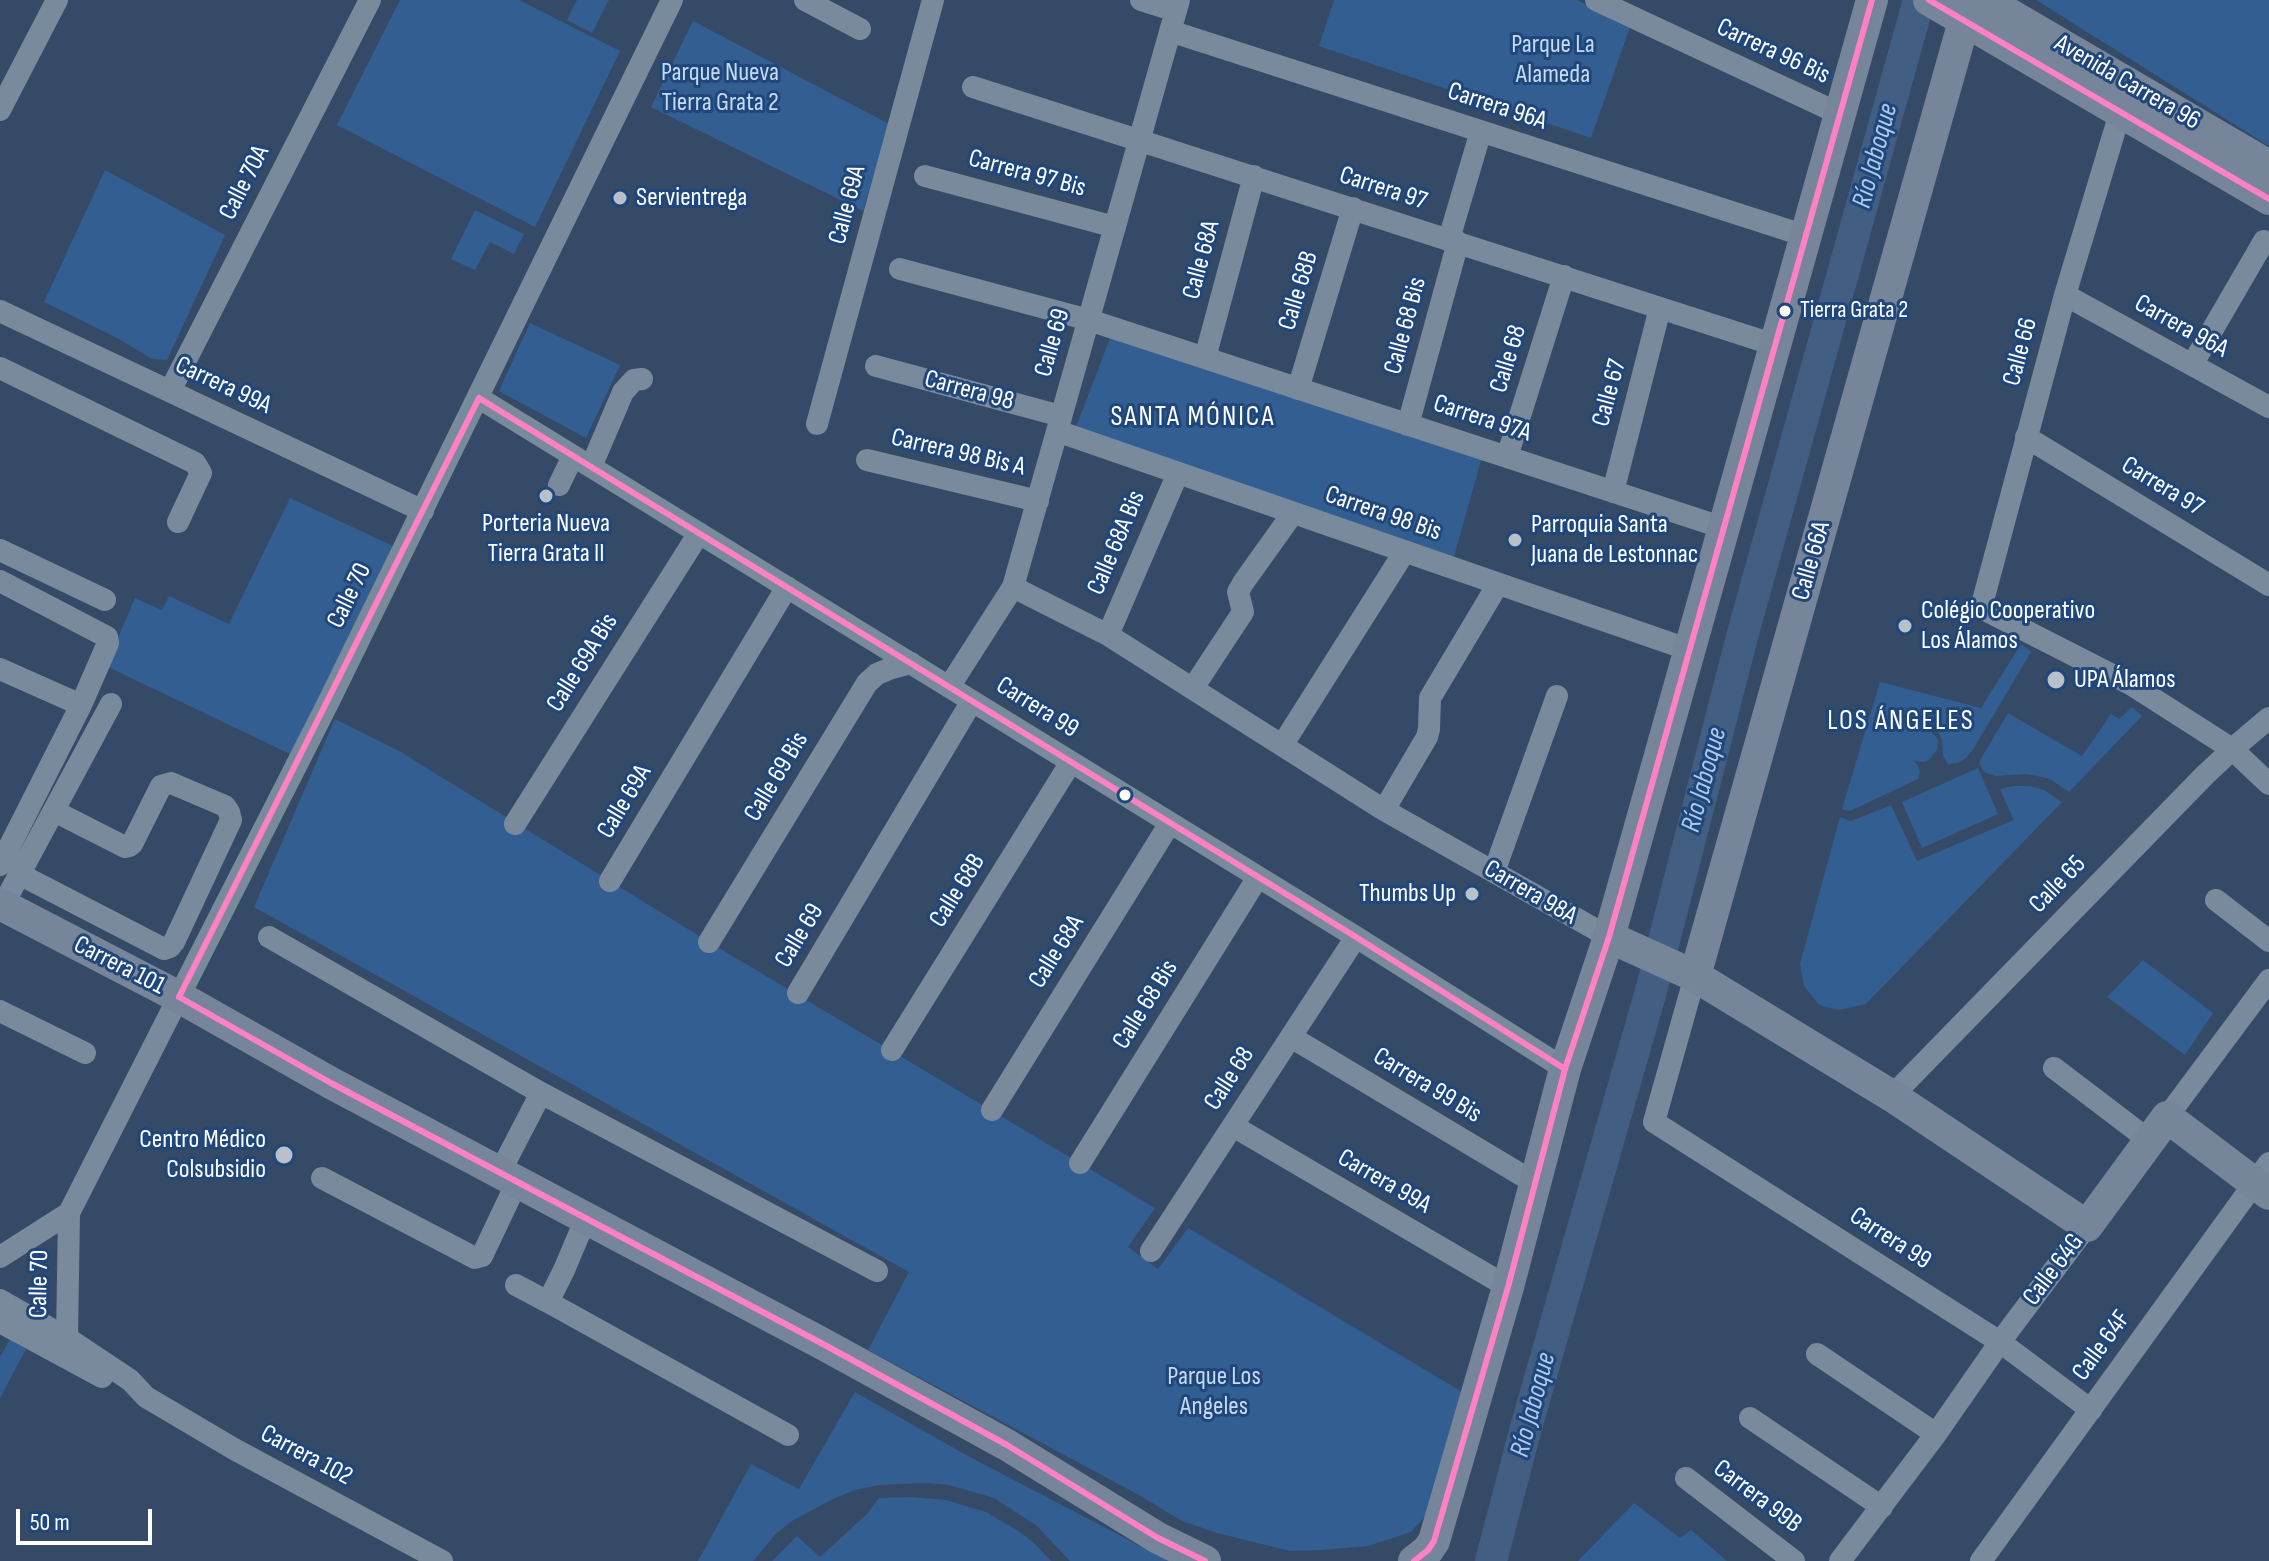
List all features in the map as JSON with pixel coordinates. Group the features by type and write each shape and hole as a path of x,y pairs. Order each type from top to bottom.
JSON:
{"street":[{"path":"0,110 57,0"},
{"name":"Calle 70A","path":"170,391 370,0"},
{"name":"Calle 70","path":"64,1346 69,1213 322,717 672,0"},
{"path":"805,0 860,29"},
{"name":"Calle 69A","path":"817,424 933,0"},
{"name":"Carrera 96A","path":"1141,0 1481,131 1806,236"},
{"name":"Carrera 96 Bis","path":"1596,0 1840,114"},
{"path":"1424,1551 1508,1287 1565,1069 1614,940 1690,650 1872,0"},
{"name":"Avenida Carrera 96","path":"1958,6 2120,113 2269,199"},
{"name":"Avenida Carrera 96","path":"1958,6 2269,166"},
{"name":"Calle 66A","path":"1654,1122 1683,970 1958,6"},
{"name":"Calle 69","path":"949,687 1013,587 1175,14"},
{"name":"Carrera 97","path":"973,87 1775,345"},
{"name":"Calle 66","path":"2120,113 2065,295 1981,608 2132,685 2232,749"},
{"name":"Calle 68 Bis","path":"1408,425 1481,131"},
{"name":"Carrera 97 Bis","path":"925,176 1115,227"},
{"name":"Calle 68A","path":"1205,358 1254,176"},
{"name":"Calle 68B","path":"1298,389 1353,208"},
{"path":"2192,365 2264,241"},
{"name":"Carrera 97A","path":"900,269 1089,320 1724,528"},
{"name":"Calle 68","path":"1507,457 1564,276"},
{"name":"Carrera 96A","path":"2065,295 2269,407"},
{"name":"Calle 67","path":"1613,492 1660,308"},
{"name":"Carrera 99A","path":"2,316 170,391 423,511"},
{"name":"Carrera 98","path":"876,366 1059,424"},
{"path":"0,368 195,463 201,473 178,522"},
{"path":"559,485 582,461 623,392 634,380 642,379"},
{"name":"Carrera 99","path":"479,398 1356,937 1565,1069"},
{"name":"Carrera 98 Bis","path":"1059,424 1178,473 1690,650"},
{"name":"Carrera 97","path":"2026,437 2269,585"},
{"name":"Carrera 98 Bis A","path":"867,460 1038,501"},
{"name":"Calle 68A Bis","path":"1108,635 1178,473"},
{"path":"1193,688 1243,612 1238,592 1243,583 1293,513"},
{"name":"Calle 69A Bis","path":"515,824 699,533"},
{"path":"0,550 105,600"},
{"path":"1283,744 1405,551"},
{"path":"0,581 107,637 108,643 81,705 0,865"},
{"path":"1384,810 1427,737 1430,698 1498,584"},
{"name":"Calle 69A","path":"610,881 787,587"},
{"name":"Carrera 98A","path":"1013,587 1108,635 1384,810 1614,940 1683,970 1892,1096 2087,1226"},
{"name":"Calle 69 Bis","path":"709,942 867,683 877,674 911,663"},
{"path":"0,669 81,705"},
{"path":"1494,872 1557,696"},
{"name":"Calle 69","path":"798,993 972,701"},
{"path":"2,905 21,875 111,704"},
{"name":"Calle 65","path":"1892,1096 2232,749 2269,718"},
{"path":"2232,749 2269,784"},
{"name":"Calle 68B","path":"892,1050 1071,762"},
{"path":"21,875 164,949 174,942 231,820 225,806 171,783 161,786 132,844 125,847 54,811"},
{"name":"Calle 68A","path":"992,1110 1170,823"},
{"name":"Calle 68 Bis","path":"1080,1163 1258,877"},
{"path":"2216,900 2269,941"},
{"name":"Carrera 101","path":"2,905 823,1344 1007,1445 1158,1538 1205,1561"},
{"path":"269,937 541,1093 877,1271"},
{"name":"Calle 68","path":"1151,1251 1356,937"},
{"name":"Calle 64G","path":"1840,1561 2269,980"},
{"path":"0,1011 85,1053"},
{"name":"Carrera 99 Bis","path":"1291,1037 1535,1183"},
{"path":"2054,1068 2159,1129 2264,1180"},
{"path":"322,1178 475,1258 482,1256 541,1093"},
{"name":"Carrera 99","path":"1654,1122 2000,1342 2091,1410"},
{"name":"Carrera 99A","path":"1233,1126 1508,1287"},
{"name":"Calle 64F","path":"1981,1561 2264,1180"},
{"name":"Calle 70","path":"0,1257 69,1213"},
{"path":"548,1302 586,1218"},
{"path":"516,1285 788,1435"},
{"name":"Carrera 102","path":"0,1300 64,1346"},
{"name":"Carrera 102","path":"0,1322 64,1346 130,1380 146,1397 234,1449 442,1561"},
{"path":"1817,1354 1936,1434"},
{"path":"1750,1418 1882,1507"},
{"name":"Carrera 99B","path":"1686,1478 1794,1561"}],"green space":[{"path":"400,0 519,0 620,51 535,227 337,125"},
{"path":"577,0 609,0 592,33 567,20"},
{"name":"Parque La Alameda","path":"1334,0 1577,0 1630,27 1591,138 1319,46"},
{"path":"2036,0 2269,0 2269,146"},
{"name":"Parque Nueva Tierra Grata 2","path":"693,21 889,124 863,211 651,107"},
{"path":"105,170 225,235 167,360 152,359 44,302"},
{"path":"475,210 524,234 514,254 490,242 475,270 451,259"},
{"path":"530,323 620,365 586,438 499,391"},
{"path":"1112,333 1482,457 1453,560 1076,427"},
{"path":"290,498 393,546 292,755 106,666 135,598 162,610 169,596 229,624"},
{"path":"2021,644 2031,652 1966,758 1948,764 1937,730 1926,726 1911,729 1909,731 1922,727 1928,729 1937,738 1938,744 1929,760 1913,761 1920,771 1918,779 1850,811 1842,809 1880,682 1981,708"},
{"path":"2132,707 2142,716 2069,792 2050,779 2037,776 1995,776 1984,772 1979,762 2008,713 2082,756 2111,714 2119,719"},
{"name":"Parque Los Angeles","path":"335,719 399,751 709,942 1155,1208 1128,1247 1158,1269 1188,1228 1462,1392 1428,1513 1411,1532 1368,1546 1322,1550 1290,1551 1182,1521 868,1350 909,1272 254,907"},
{"path":"1978,768 1998,814 1922,848 1902,802"},
{"path":"2014,786 2044,790 2062,802 1866,1004 1839,1010 1819,1005 1804,986 1800,964 1840,817 1851,821 1891,805 1917,861 2014,820 2000,789"},
{"path":"2143,960 2213,1013 2185,1055 2107,997"},
{"path":"10,1339 26,1349 0,1398 0,1357"},
{"path":"855,1392 968,1456 1169,1561 1070,1561 1037,1526 994,1498 949,1485 925,1483 879,1485 833,1499 792,1521 753,1561 698,1561 751,1464 799,1489"},
{"path":"879,1498 946,1500 986,1512 1033,1542 1051,1561 772,1561 797,1536 820,1557 868,1513"},
{"path":"1634,1503 1680,1538 1691,1530 1727,1561 1578,1561"}],"waterway":[{"name":"Río Jaboque","path":"1491,1561 1651,991 1743,633 1919,0"}],"transit line":[{"path":"1414,1561 1434,1541 1508,1287 1565,1069 1609,937 1872,0"},
{"path":"1929,0 2269,199"},
{"path":"1205,1561 1158,1538 1007,1445 331,1083 179,997 479,398 1356,937 1565,1069"}],"place":[{"name":"Servientrega","path":"620,198"},
{"name":"Tierra Grata 2","path":"1785,311"},
{"name":"Porteria Nueva Tierra Grata II","path":"546,496"},
{"name":"Parroquia Santa Juana de Lestonnac","path":"1515,540"},
{"name":"Colégio Cooperativo Los Álamos","path":"1905,626"},
{"name":"UPA Álamos","path":"2056,680"},
{"name":"Thumbs Up","path":"1472,894"},
{"name":"Centro Médico Colsubsidio","path":"284,1155"}],"district":[{"name":"SANTA MÓNICA","path":"1193,418"},
{"name":"LOS ÁNGELES","path":"1901,722"}]}
